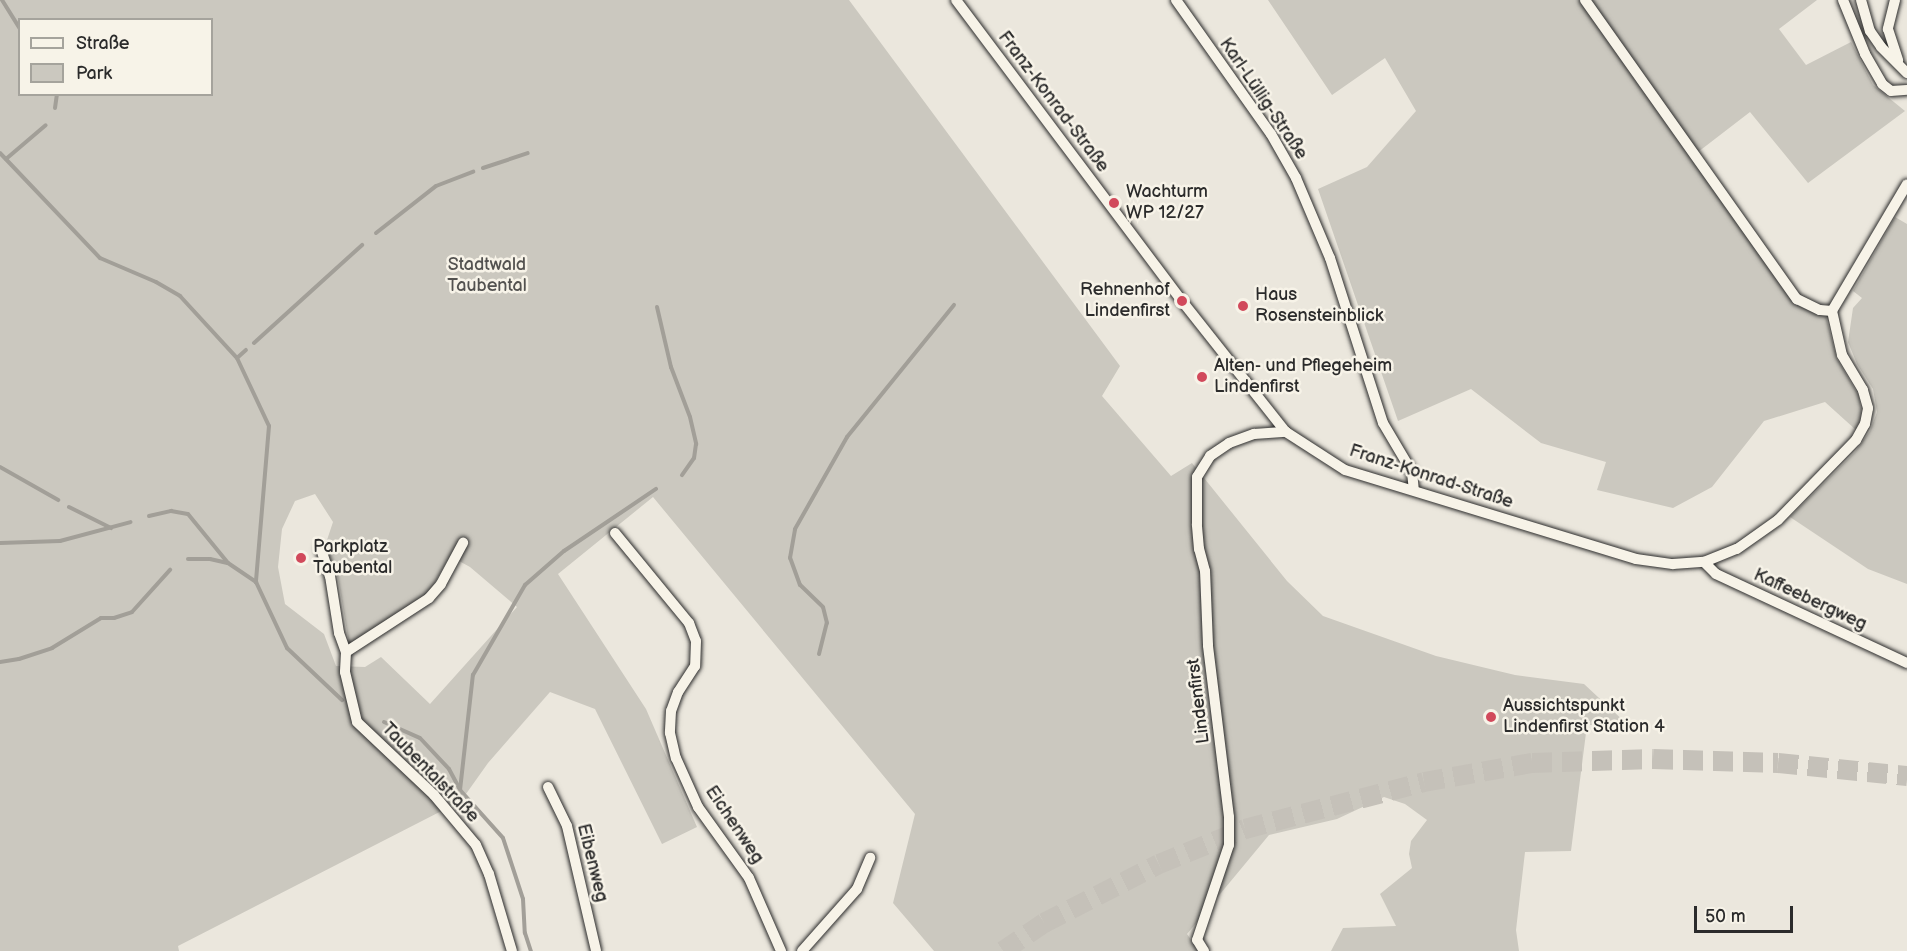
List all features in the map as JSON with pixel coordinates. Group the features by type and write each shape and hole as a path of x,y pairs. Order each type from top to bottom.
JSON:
{"street":[{"name":"Franz-Konrad-Straße","path":"956,0 1182,301 1286,432 1345,470 1636,559 1673,564 1704,562 1737,549 1778,520 1856,440 1865,424 1868,408 1863,390 1842,355 1832,311"},
{"name":"Karl-Lüllig-Straße","path":"1176,0 1271,134 1296,178 1330,258 1383,423 1412,472 1414,490"},
{"path":"1585,0 1797,299 1820,310 1832,311 1907,183"},
{"path":"1843,0 1865,54 1882,84 1891,91 1907,90"},
{"path":"1861,0 1864,15 1881,47 1904,69"},
{"path":"1864,15 1869,0"},
{"path":"1895,0 1888,28 1904,69"},
{"name":"Lindenfirst","path":"1204,951 1197,940 1222,868 1229,836 1229,817 1208,645 1205,571 1199,549 1197,524 1197,477 1210,456 1229,443 1254,434 1286,432"},
{"name":"Eichenweg","path":"615,533 689,623 696,642 695,666 678,692 671,711 670,733 676,758 698,807 749,878 782,951"},
{"path":"321,549 330,576 339,633 346,652 429,598 441,584 463,543"},
{"name":"Kaffeebergweg","path":"1704,562 1716,574 1907,663"},
{"name":"Taubentalstraße","path":"346,652 345,672 357,722 434,795 476,845 489,874 512,951"},
{"name":"Eibenweg","path":"548,787 567,826 596,951"},
{"path":"802,951 857,889 870,858"}],"green space":[{"name":"Stadtwald Taubental","path":"0,0 849,0 1120,366 1102,396 1171,476 1192,463 1287,581 1323,616 1436,656 1515,675 1584,684 1627,724 1587,725 1571,851 1525,852 1516,930 1519,951 1331,951 1343,928 1396,926 1380,894 1412,868 1409,854 1411,841 1427,820 1405,804 1384,797 1337,819 1269,835 1187,934 1199,951 934,951 893,903 915,814 653,497 558,574 646,709 697,827 662,844 595,709 550,692 488,763 461,801 178,946 179,951 0,951","holes":["315,494 333,522 325,546 338,578 350,649 427,596 450,556 470,567 517,607 430,704 381,657 365,667 336,666 324,634 285,604 278,567 282,529 295,501"]},
{"path":"1268,0 1579,0 1698,168 1803,305 1826,317 1837,359 1859,396 1862,416 1856,430 1825,402 1764,421 1712,487 1673,508 1597,490 1606,462 1541,443 1471,389 1398,421 1318,189 1367,167 1416,111 1385,58 1332,95"},
{"path":"1591,0 1817,0 1779,29 1806,65 1851,42 1873,85 1905,111 1808,183 1750,112 1698,152"},
{"path":"1895,217 1907,224 1907,584 1868,569 1790,517 1855,452 1870,431 1877,412 1873,389 1857,364 1848,342 1853,308 1862,298 1853,291"}],"waterway":[{"path":"2,0 18,26"},
{"path":"55,108 57,96"},
{"path":"6,159 46,125"},
{"path":"0,153 100,258 156,282 180,296 237,358 269,426 256,582 287,648 342,700"},
{"path":"483,168 528,153"},
{"path":"376,233 436,186 473,172"},
{"path":"254,343 362,245"},
{"path":"819,654 827,623 823,607 800,585 790,558 795,529 847,437 954,305"},
{"path":"657,307 671,367 690,417 696,444 694,458 682,475"},
{"path":"237,358 246,350"},
{"path":"0,467 58,500"},
{"path":"460,790 473,675 525,585 564,551 656,489"},
{"path":"69,507 111,528"},
{"path":"149,516 171,511 188,514 228,563 256,582"},
{"path":"0,543 60,541 131,522"},
{"path":"188,559 210,559 228,563"},
{"path":"0,662 19,659 52,648 101,618 114,618 132,612 170,570"},
{"path":"384,722 420,738 449,769 460,790 503,838 523,899 525,933 531,951"}],"tunnel":[{"path":"1003,951 1044,923 1159,864 1245,829 1424,782 1532,763 1653,759 1778,763 1907,776"}],"place":[{"name":"Wachturm WP 12/27","path":"1114,203"},
{"name":"Rehnenhof Lindenfirst","path":"1182,301"},
{"name":"Haus Rosensteinblick","path":"1243,306"},
{"name":"Alten- und Pflegeheim Lindenfirst","path":"1202,377"},
{"name":"Parkplatz Taubental","path":"301,558"},
{"name":"Aussichtspunkt Lindenfirst Station 4","path":"1491,717"}]}
